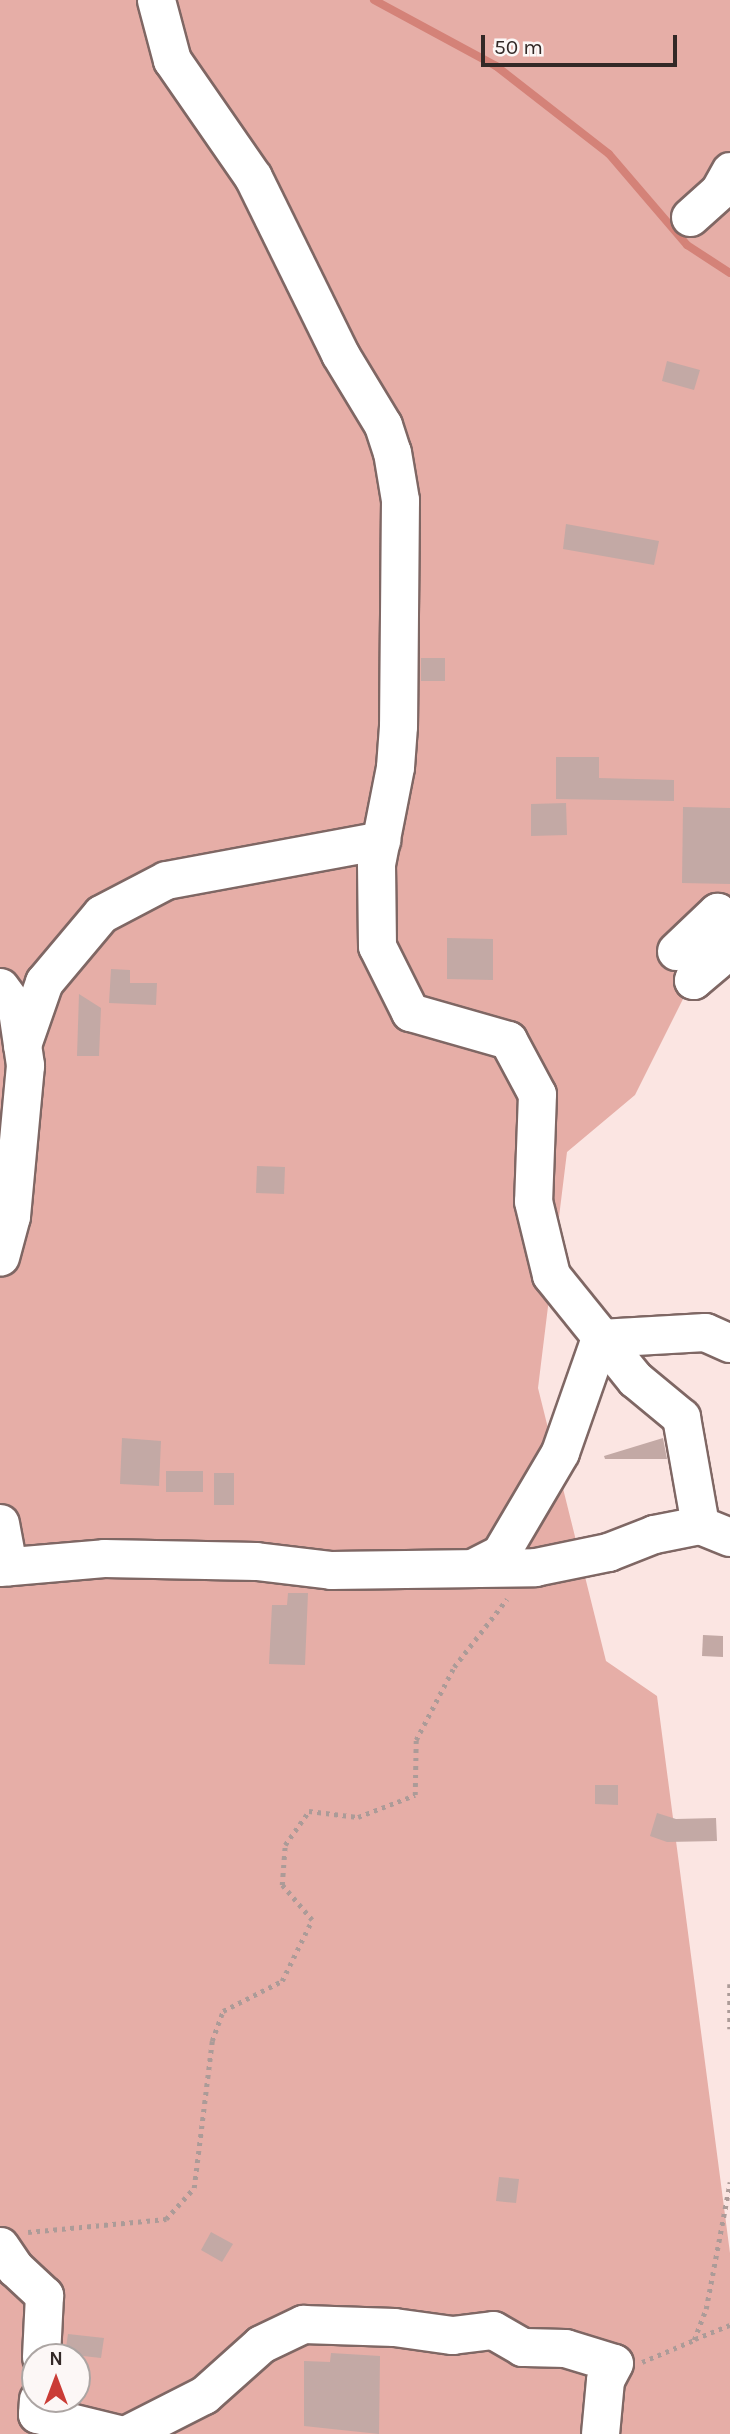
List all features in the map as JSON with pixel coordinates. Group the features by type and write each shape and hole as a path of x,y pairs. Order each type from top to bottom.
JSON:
{"street":[{"path":"0,1523 4,1567 104,1558 256,1561 331,1570 535,1567 608,1552 654,1534 715,1531 681,1417 635,1379 551,1275 533,1201 537,1094 508,1040 410,1012 377,946 376,864 398,726 400,500 392,452 383,425 340,354 253,177 172,60 156,0"},
{"path":"690,217 719,191 730,171"},
{"path":"22,1045 44,982 101,914 166,880 381,839"},
{"path":"676,951 717,912 693,980 730,948"},
{"path":"0,987 17,1010 25,1065 11,1216 0,1257"},
{"path":"600,1338 726,1332"},
{"path":"476,1566 500,1554 560,1452 600,1338"},
{"path":"7,2240 15,2267 44,2295 42,2343"},
{"path":"127,2434 204,2395 261,2344 303,2324 394,2327 452,2335 493,2330 522,2347 565,2348 614,2363 606,2380 600,2434"},
{"path":"37,2413 119,2434"}],"path":[{"path":"7,2240 166,2219 194,2188 212,2042 223,2011 282,1981 312,1920 282,1885 285,1845 309,1811 358,1817 415,1795 416,1740 454,1667 535,1567"},
{"path":"730,1984 730,2029"},
{"path":"694,2340 706,2309 730,2182"},
{"path":"614,2363 647,2362 730,2325"}],"shaded area":[{"path":"0,0 730,0 730,905 635,1095 567,1152 538,1388 606,1661 657,1696 730,2253 730,2434 0,2434"}],"building":[{"path":"667,361 700,370 694,390 662,381"},
{"path":"566,524 659,541 654,565 563,549"},
{"path":"421,658 445,658 445,681 421,681"},
{"path":"556,757 599,757 599,778 674,780 674,801 556,799"},
{"path":"566,803 567,835 531,836 531,804"},
{"path":"683,807 730,808 730,884 682,883"},
{"path":"447,938 493,939 493,980 447,979"},
{"path":"111,969 130,970 130,983 157,983 156,1005 109,1003"},
{"path":"79,994 101,1008 99,1056 77,1056"},
{"path":"257,1166 285,1167 284,1194 256,1193"},
{"path":"122,1438 161,1441 159,1486 120,1484"},
{"path":"663,1438 667,1459 605,1459 604,1456"},
{"path":"166,1471 203,1471 203,1492 166,1492"},
{"path":"214,1473 234,1473 234,1505 214,1505"},
{"path":"288,1593 308,1593 305,1665 269,1664 272,1605 287,1605"},
{"path":"703,1635 723,1636 723,1657 702,1656"},
{"path":"595,1785 618,1785 618,1805 595,1804"},
{"path":"657,1813 676,1819 716,1818 717,1841 667,1842 650,1836"},
{"path":"499,2177 519,2179 516,2203 496,2201"},
{"path":"211,2232 233,2244 222,2262 201,2250"},
{"path":"68,2334 104,2338 101,2358 91,2357 91,2343 67,2343"},
{"path":"331,2353 380,2356 379,2434 304,2426 304,2361 330,2362"}],"waterway":[{"path":"374,0 496,66 609,154 687,245 730,273"}]}
